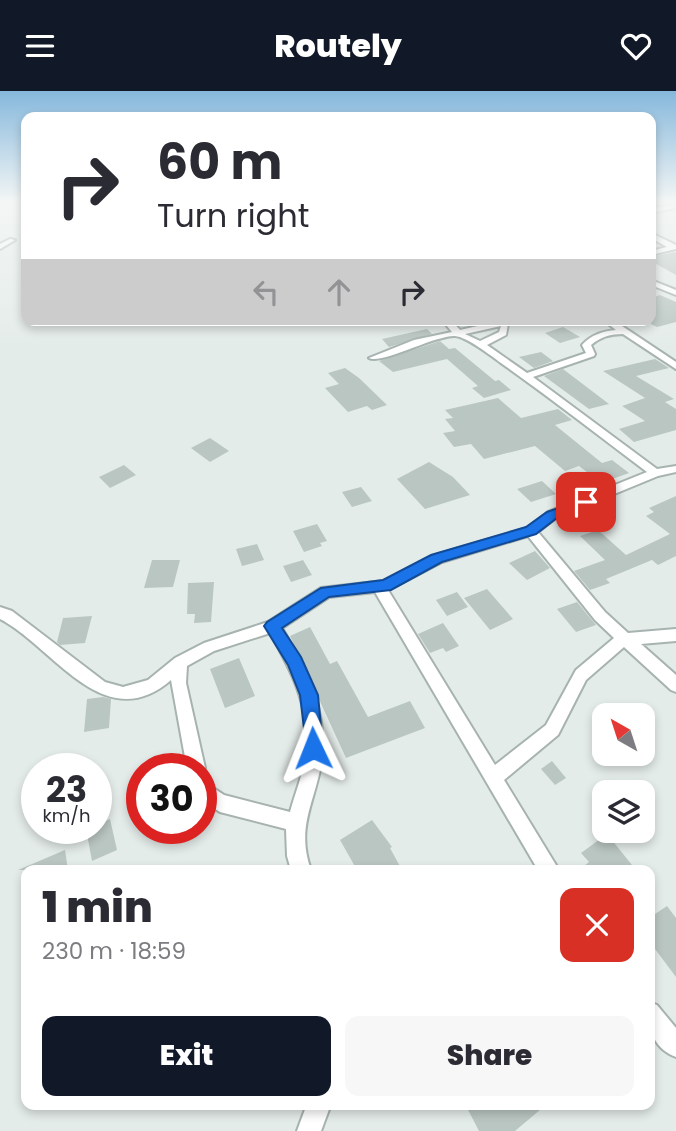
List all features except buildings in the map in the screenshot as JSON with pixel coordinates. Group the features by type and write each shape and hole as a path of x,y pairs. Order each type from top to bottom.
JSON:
{"street":[{"path":"656,284 676,293"},
{"path":"452,326 460,334 483,346 526,376 655,473"},
{"path":"373,358 417,342 494,326"},
{"path":"483,346 483,342 503,333 505,326"},
{"path":"616,326 676,366"},
{"path":"526,376 591,354 586,345 590,340 613,331 624,332"},
{"path":"0,613 7,615 102,688 123,694 153,686 180,663 209,647 272,626 326,592 379,587 437,559 531,531 552,515 655,473 676,470"},
{"path":"531,531 600,616 676,685"},
{"path":"379,587 546,865"},
{"path":"272,626 295,662 309,695 314,731 312,766 294,822 293,838 300,865"},
{"path":"494,776 552,730 581,675 603,654 625,639 676,635"},
{"path":"180,663 178,683 193,753"},
{"path":"217,802 294,822"},
{"path":"655,1020 676,1046"},
{"path":"309,1131 317,1110"}],"route":[{"path":"313,748 314,731 309,695 295,662 272,626 294,613 310,599 326,592 386,586 437,559 531,531 552,515 586,502"}]}
